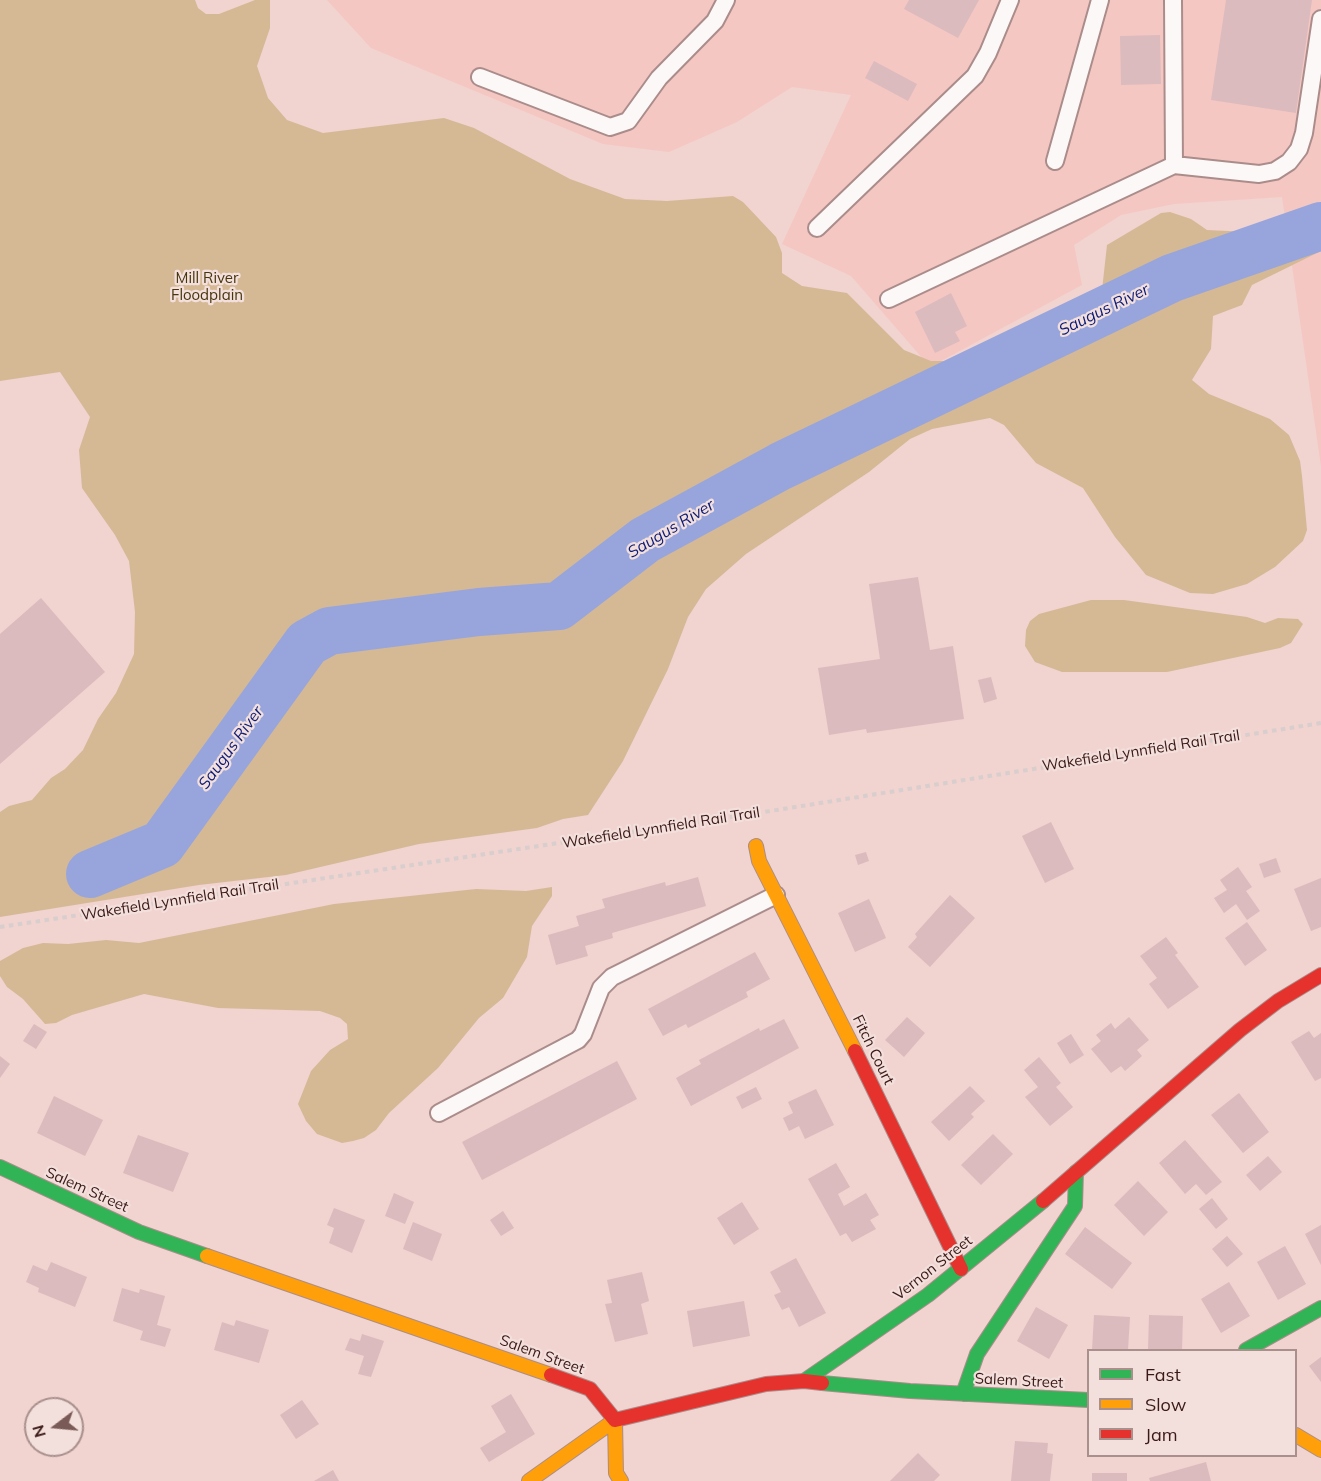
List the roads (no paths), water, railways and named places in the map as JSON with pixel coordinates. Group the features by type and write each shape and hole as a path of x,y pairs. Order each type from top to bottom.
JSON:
{"main road":[{"name":"Fitch Court","path":"756,846 759,861 961,1269"},
{"name":"Vernon Street","path":"804,1381 961,1269 1240,1030 1278,1001 1321,975"},
{"name":"Salem Street","path":"0,1167 139,1232 590,1389 615,1420 766,1384 804,1381 963,1395 1087,1400"},
{"path":"963,1395 977,1354 1075,1206 1076,1172"},
{"path":"1248,1349 1321,1308"},
{"path":"529,1481 615,1420"},
{"path":"615,1420 616,1473 621,1481"},
{"path":"1297,1436 1321,1450"}],"lane":[{"path":"480,77 610,127 628,121 659,78 715,21 726,0"},
{"path":"817,228 975,76 988,53 1010,0"},
{"path":"1055,162 1100,0"},
{"path":"1173,0 1174,165"},
{"path":"889,299 1174,165 1259,174 1275,171 1289,162 1299,149 1304,133 1321,19"},
{"path":"439,1113 578,1040 584,1034 602,987 612,977 776,896"}],"waterway":[{"name":"Saugus River","path":"90,874 162,844 307,643 329,631 479,612 559,606 645,540 781,466 1172,278 1321,226"}],"park label":[{"name":"Mill River Floodplain","path":"207,286"}]}
